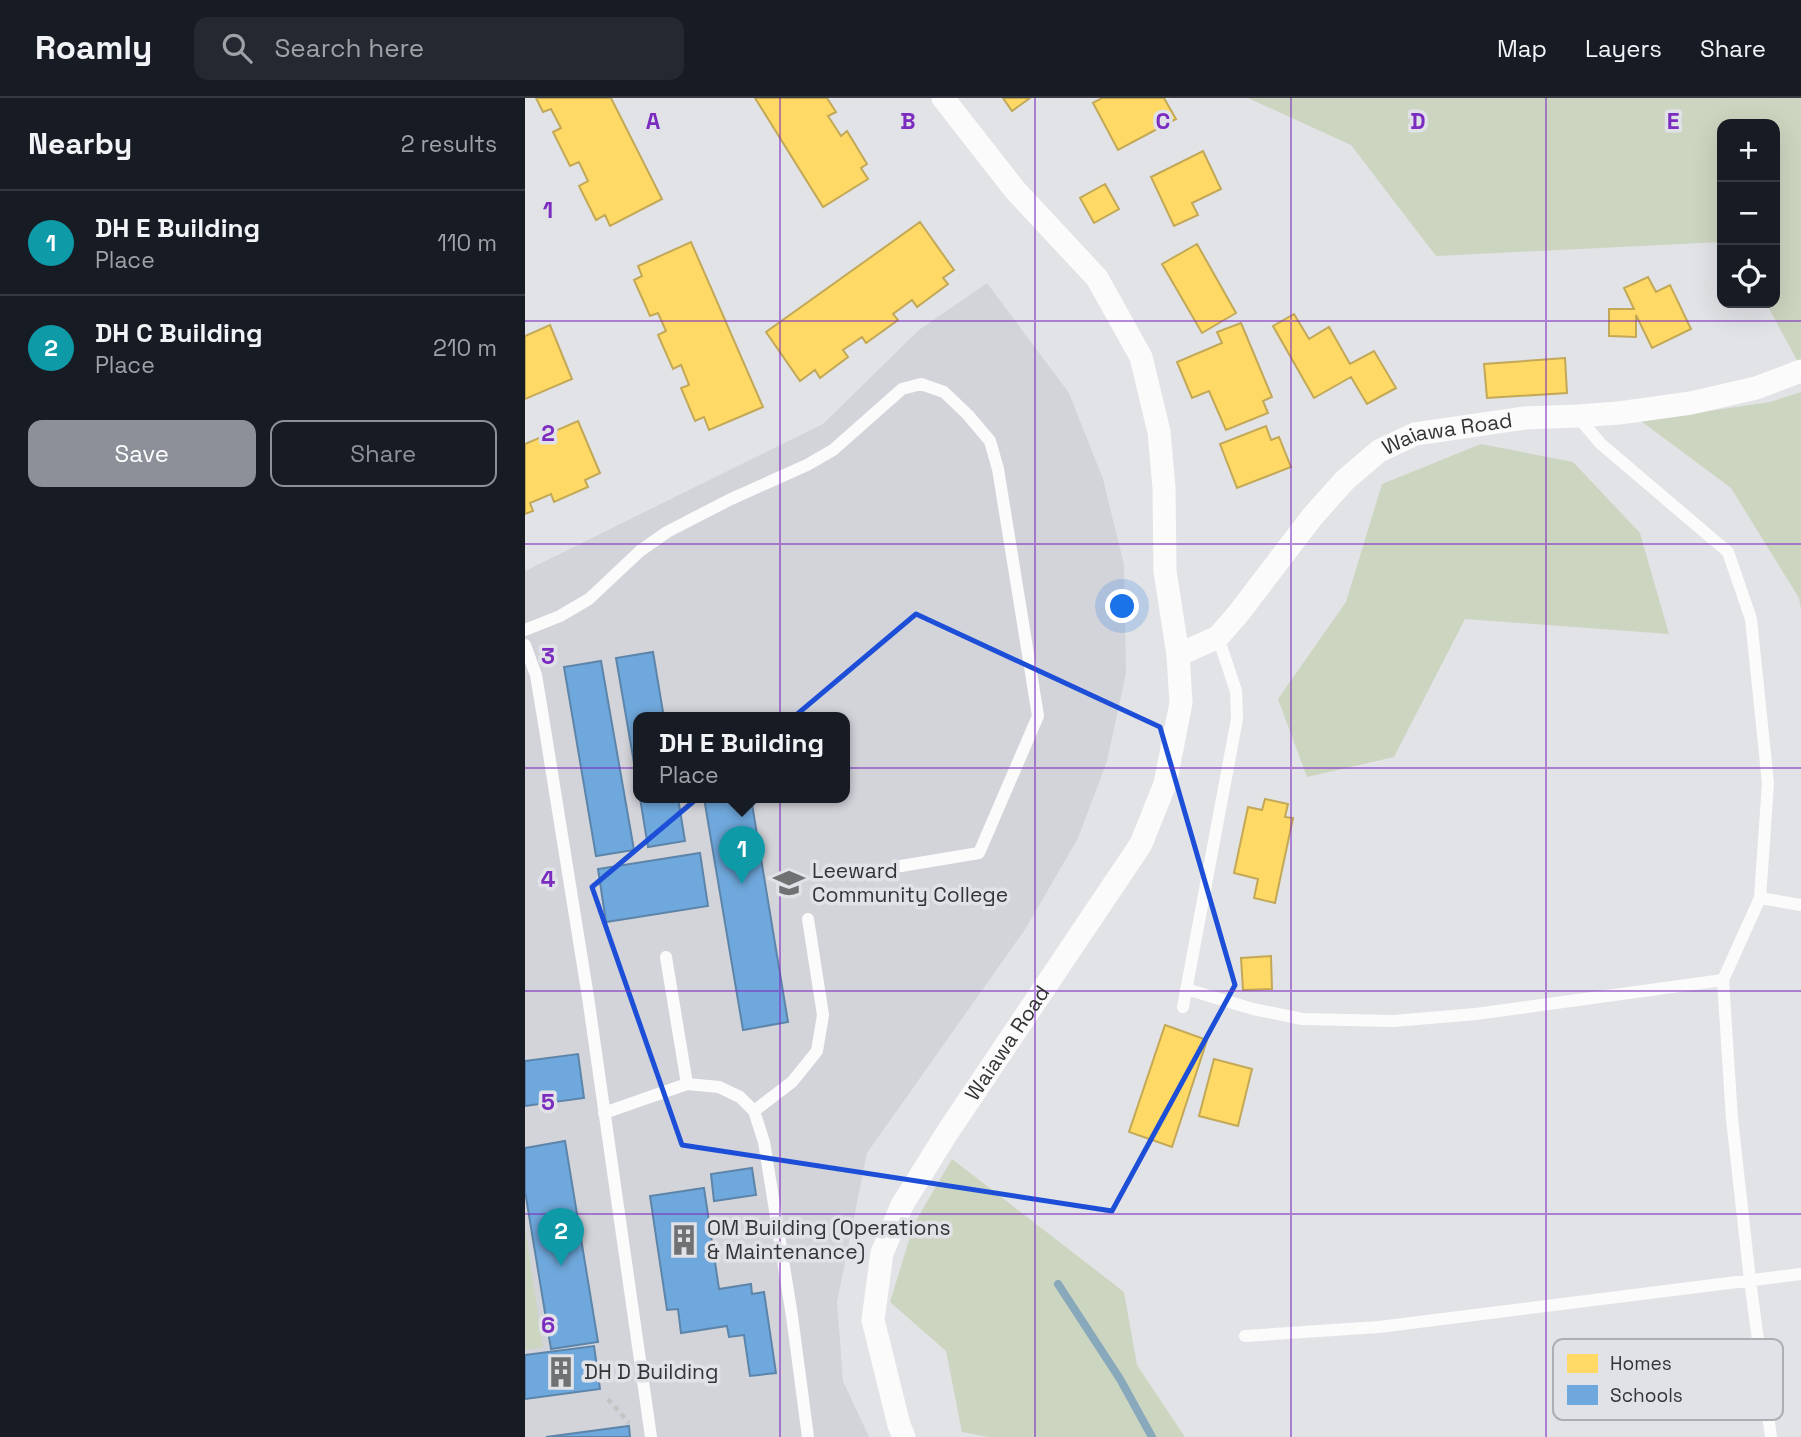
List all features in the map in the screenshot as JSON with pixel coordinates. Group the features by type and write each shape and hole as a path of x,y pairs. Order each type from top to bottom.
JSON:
{"street":[{"name":"Waiawa Road","path":"904,1437 873,1320 882,1253 902,1205 941,1143 1141,844 1165,784 1181,703 1178,655 1165,571 1160,432 1141,357 1097,278 1015,190 943,98"},
{"name":"Waiawa Road","path":"1178,655 1218,637 1312,517 1345,480 1379,450 1415,434 1448,428 1525,418 1619,413 1691,403 1756,388 1801,371"}],"lane":[{"path":"525,630 560,616 589,599 640,551 667,532 833,450 902,389 921,384 944,391 990,441 998,469 1038,716 979,853 901,866"},
{"path":"1577,416 1601,444 1728,552 1751,619 1767,783 1760,898 1723,980 1732,1119 1758,1339"},
{"path":"1183,1007 1237,719 1236,691 1218,637"},
{"path":"525,645 536,675 587,997 651,1437"},
{"path":"1760,898 1801,905"},
{"path":"754,1111 792,1083 817,1051 824,1015 808,919"},
{"path":"666,957 687,1084"},
{"path":"1186,989 1253,1009 1301,1019 1393,1021 1476,1014 1723,980"},
{"path":"604,1113 687,1084 719,1087 740,1097 754,1111 764,1142 808,1437"},
{"path":"1245,1336 1379,1327 1801,1274"}],"path":[{"path":"608,1399 631,1425"}],"highlighted area":[{"path":"916,614 1160,727 1235,985 1112,1211 682,1145 592,887"}],"shaded area":[{"name":"Leeward Community College","path":"987,283 1069,393 1103,479 1124,565 1126,673 1107,761 1078,838 1026,928 867,1153 837,1302 843,1381 869,1437 525,1437 525,571 823,424 919,330"}],"green space":[{"path":"1248,98 1801,98 1801,360 1798,362 1769,308 1780,308 1780,119 1717,119 1717,242 1436,256 1351,145"},
{"path":"1801,392 1801,610 1799,598 1731,488 1641,421 1770,402"},
{"path":"1481,444 1573,462 1640,533 1669,634 1465,619 1394,757 1307,777 1278,699 1346,602 1382,484"},
{"path":"952,1159 1124,1292 1137,1365 1185,1437 988,1437 962,1432 946,1351 890,1302 914,1224"},
{"path":"525,1226 543,1347 525,1350"}],"building: Homes":[{"path":"536,98 611,98 662,199 610,226 605,215 596,220 579,186 588,181 579,162 570,166 553,132 561,128 551,109 543,112"},
{"path":"755,98 827,98 836,112 828,116 841,136 847,131 867,164 861,168 868,179 823,207"},
{"path":"1003,98 1030,98 1012,111"},
{"path":"1102,98 1164,98 1176,119 1118,150 1093,103"},
{"path":"1203,151 1221,189 1192,203 1198,215 1174,226 1151,177"},
{"path":"1105,184 1119,209 1094,223 1080,198"},
{"path":"920,222 954,270 943,278 948,284 917,307 912,300 893,314 898,320 866,343 862,337 843,350 848,357 820,378 815,370 800,381 766,332"},
{"path":"691,242 763,407 709,430 704,417 695,421 681,388 689,385 681,365 673,369 658,335 666,331 658,313 650,316 634,280 642,276 638,266"},
{"path":"1197,244 1236,313 1202,333 1162,264"},
{"path":"1648,277 1656,292 1670,285 1691,329 1652,348 1636,315 1636,337 1609,336 1609,309 1634,309 1624,288"},
{"path":"1294,314 1309,339 1329,327 1350,364 1374,351 1396,388 1367,404 1351,377 1314,398 1273,326"},
{"path":"1241,323 1272,397 1263,401 1268,413 1226,430 1209,391 1192,398 1177,362 1222,343 1217,332"},
{"path":"550,325 572,379 525,399 525,336"},
{"path":"1565,358 1567,393 1487,398 1484,364"},
{"path":"578,421 600,473 585,480 588,487 554,502 551,494 530,503 533,511 525,514 525,444"},
{"path":"1266,426 1271,440 1279,437 1291,467 1237,488 1220,444"},
{"path":"1265,799 1288,804 1285,817 1293,818 1275,903 1254,898 1258,879 1234,873 1248,807 1262,810"},
{"path":"1271,956 1272,989 1243,990 1241,958"},
{"path":"1165,1025 1207,1040 1172,1147 1129,1132"},
{"path":"1214,1059 1252,1069 1238,1126 1199,1116"}],"building: Schools":[{"path":"653,652 663,712 633,712 633,757 616,658"},
{"path":"601,661 634,850 596,856 564,667"},
{"path":"641,803 679,803 685,841 648,847"},
{"path":"705,803 752,803 788,1022 743,1030"},
{"path":"700,853 708,906 606,922 598,869"},
{"path":"578,1054 584,1098 525,1106 525,1061"},
{"path":"565,1141 598,1342 551,1349 525,1191 525,1148"},
{"path":"752,1168 756,1195 714,1201 711,1174"},
{"name":"OM Building (Operations & Maintenance)","path":"704,1188 719,1289 751,1284 752,1294 764,1292 776,1373 750,1376 744,1335 729,1337 727,1326 681,1333 678,1309 667,1310 650,1196"},
{"name":"DH D Building","path":"594,1346 600,1389 525,1399 525,1355"},
{"path":"629,1426 630,1437 546,1437"}],"waterway":[{"path":"1058,1284 1120,1379 1152,1437"}],"place":[{"name":"Leeward Community College","path":"789,883"},
{"name":"DH E Building","path":"742,884"},
{"name":"OM Building (Operations & Maintenance)","path":"684,1240"},
{"name":"DH C Building","path":"561,1266"},
{"name":"DH D Building","path":"561,1372"}]}
